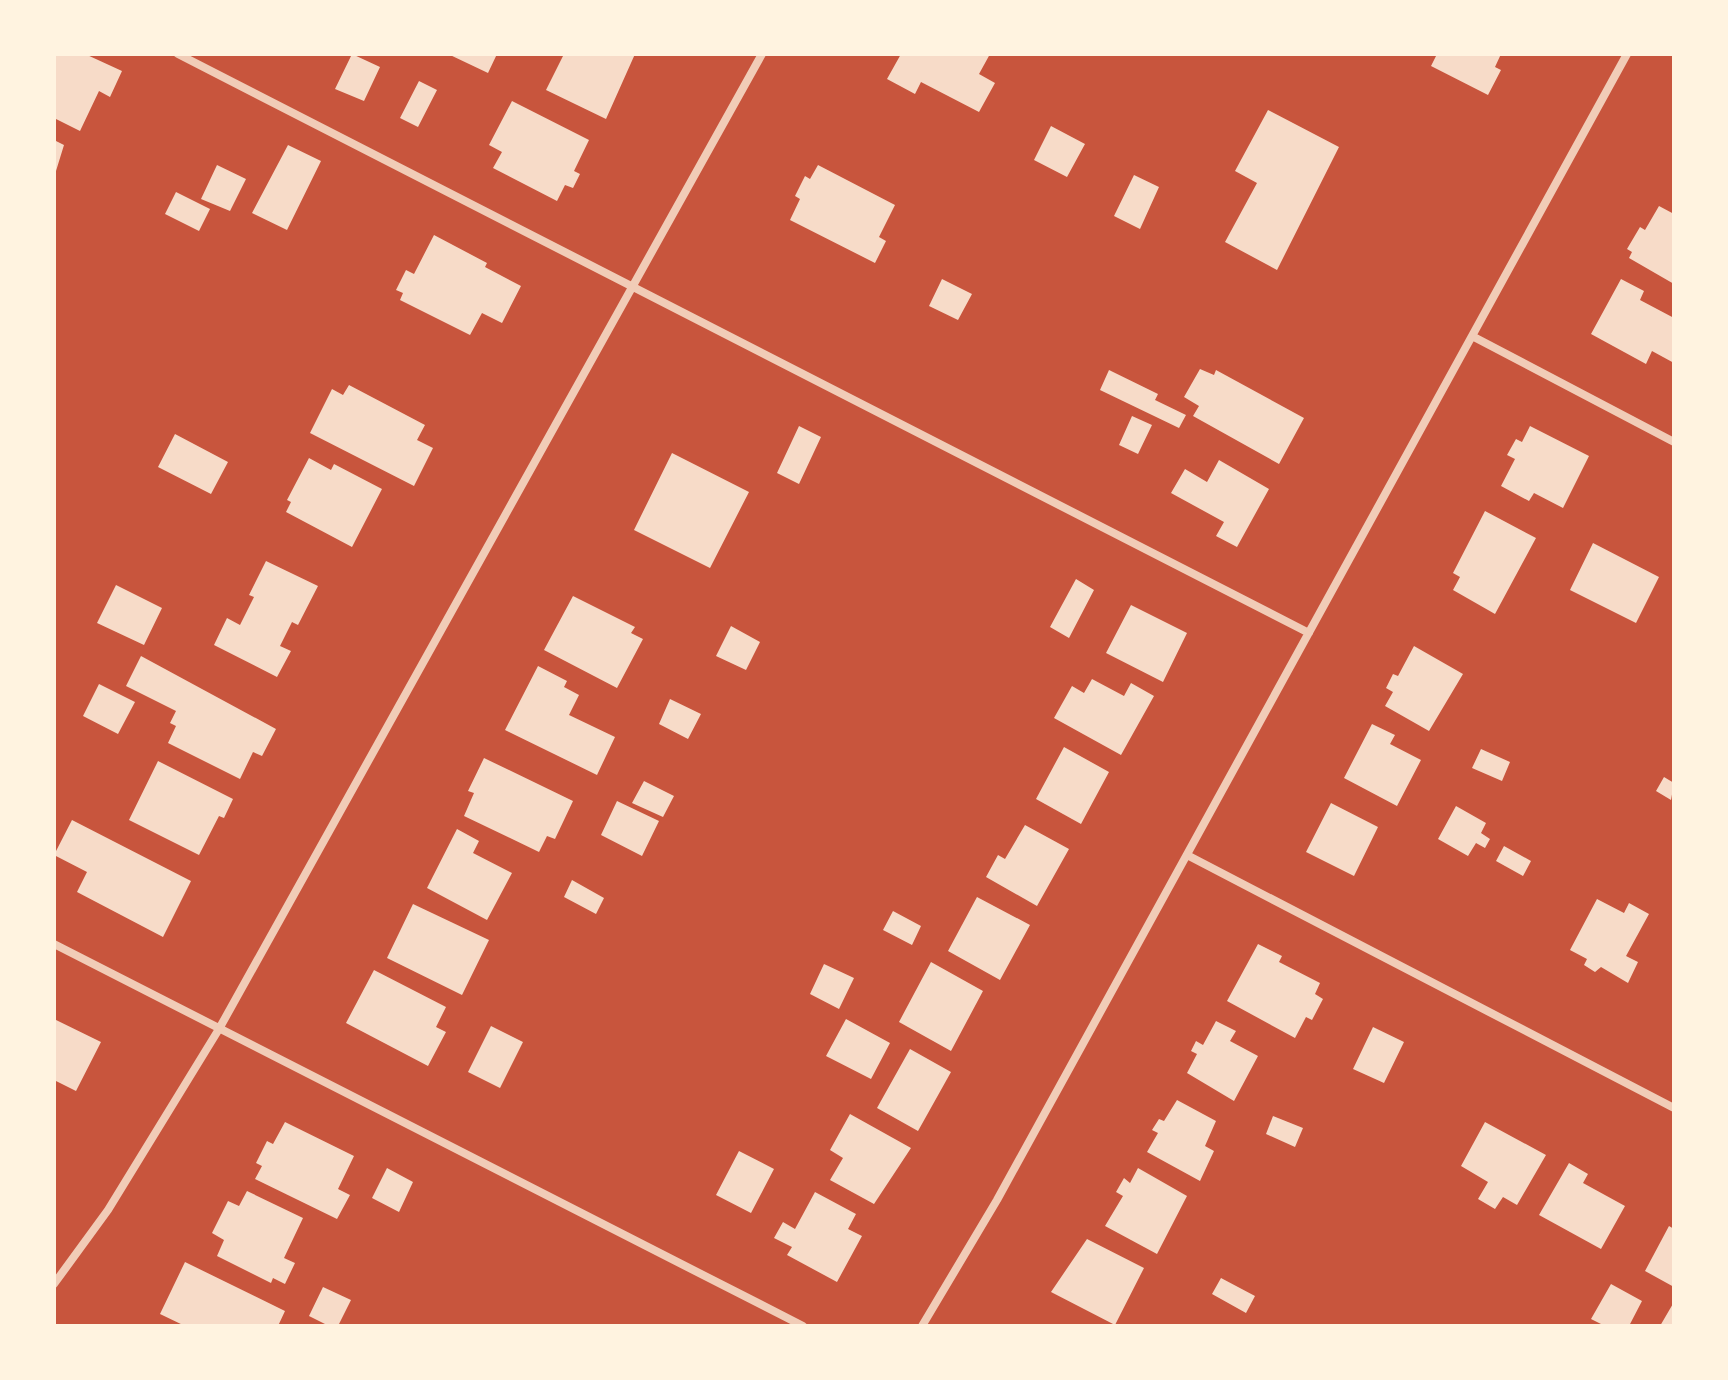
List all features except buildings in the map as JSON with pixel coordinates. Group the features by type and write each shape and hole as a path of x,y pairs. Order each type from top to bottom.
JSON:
{"street":[{"path":"178,54 631,289 1309,633"},
{"path":"54,1284 108,1210 219,1029 762,54"},
{"path":"922,1326 997,1200 1627,54"},
{"path":"1472,336 1674,442"},
{"path":"1187,855 1674,1108"},
{"path":"54,944 803,1326"}]}
